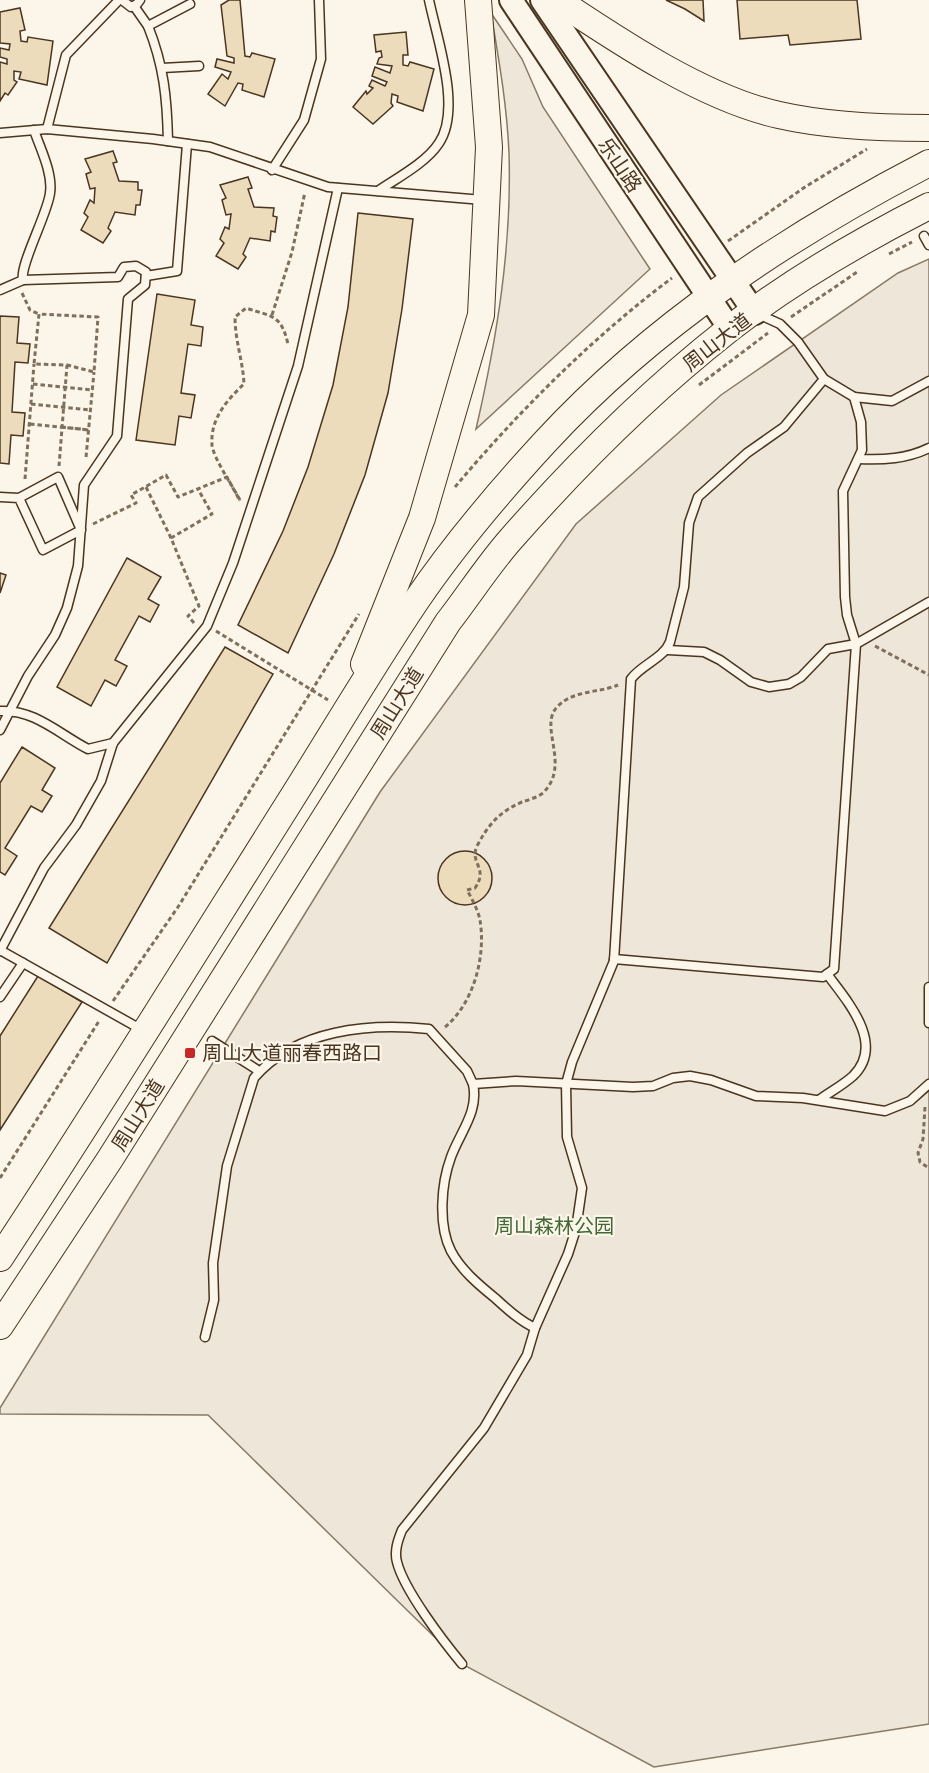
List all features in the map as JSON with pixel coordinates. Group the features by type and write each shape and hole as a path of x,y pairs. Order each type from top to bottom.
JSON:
{"main road":[{"path":"343,716 422,518 481,315 489,147 478,0"},
{"name":"乐山路","path":"511,0 729,329"},
{"name":"乐山路","path":"542,0 731,281 755,313"},
{"path":"557,0 615,39 706,89 778,115 861,126 929,128"},
{"name":"周山大道","path":"0,1258 146,1032 417,600 481,516 546,441 621,367 708,297 858,200 929,164"},
{"name":"周山大道","path":"0,1326 117,1149 448,622 510,540 576,469 648,398 729,329 876,233 929,206"}],"lane":[{"path":"47,129 66,55 121,0 124,4 137,3 148,26 162,68 168,141"},
{"path":"273,170 304,120 321,59 319,0"},
{"path":"378,191 416,165 438,145 449,124 446,78 429,0"},
{"path":"148,26 190,4"},
{"path":"162,68 199,66"},
{"path":"0,133 47,129 168,141 210,147 273,170 338,188 487,200"},
{"path":"23,280 21,272 32,250 51,192 46,164 34,130"},
{"path":"146,276 177,271 187,144"},
{"path":"146,1032 0,950 44,868 76,825 100,782 113,743 205,629 233,563 298,366 338,188"},
{"path":"924,236 929,245"},
{"path":"0,290 23,280 118,277 124,267 136,266 146,272 145,285 128,299 117,436 84,485 78,566 66,608 55,635 5,711 0,730"},
{"path":"755,313 780,324 798,342 824,379 854,397 892,401 929,381"},
{"path":"668,650 684,587 689,523 698,497 747,453 784,427 824,379"},
{"path":"614,959 823,977 834,969 856,644 847,615 845,597 843,491 862,450 861,422 854,397"},
{"path":"859,459 884,460 917,454 929,448"},
{"path":"0,497 22,497 58,477 81,530"},
{"path":"22,497 43,550 81,530"},
{"path":"462,1664 438,1634 401,1574 396,1560 396,1545 402,1530 484,1428 527,1355 535,1328 568,1254 580,1207 582,1188 567,1137 566,1084 572,1062 614,959 631,679 638,669 668,650 704,652 720,660 751,682 769,687 789,684 801,677 828,648 856,644 929,602"},
{"path":"5,711 39,719 88,749 113,743"},
{"path":"0,997 22,963"},
{"path":"819,1100 853,1075 864,1062 866,1037 853,1007 827,974"},
{"path":"929,987 929,1023"},
{"path":"205,1337 214,1300 213,1263 227,1166 254,1078 260,1071 290,1050 320,1037 353,1029 407,1027 429,1029 435,1035 467,1071 476,1099 450,1159 445,1183 445,1235 462,1267 503,1306 535,1328"},
{"path":"212,1041 260,1071"},
{"path":"473,1084 516,1081 612,1088 653,1086 673,1078 690,1076 711,1080 756,1096 819,1100 885,1111 910,1101 929,1085"}],"path":[{"path":"272,315 303,211 306,180"},
{"path":"886,255 924,236"},
{"path":"696,386 780,324 858,272"},
{"path":"23,280 24,300 30,310 39,314 98,317 84,485"},
{"path":"249,516 212,446 217,418 223,405 244,384 243,362 236,339 235,317 246,308 272,315 282,323 289,346"},
{"path":"22,497 39,314"},
{"path":"34,364 67,365 94,372"},
{"path":"58,477 67,365"},
{"path":"33,384 93,390"},
{"path":"31,404 90,410"},
{"path":"30,424 88,430"},
{"path":"62,428 88,430"},
{"path":"81,530 136,503 131,495 166,475 178,497 227,477 249,516"},
{"path":"146,487 171,538 199,606 188,616 343,716"},
{"path":"171,538 212,514 198,489"},
{"path":"856,644 869,644 929,675"},
{"path":"435,1035 448,1025 464,1004 474,984 480,960 480,918 467,890 475,888 481,879 482,874 475,853 484,834 495,818 507,809 542,793 553,776 557,757 550,719 557,706 576,695 614,687 631,679"},
{"path":"929,1085 923,1139 918,1153 920,1162 929,1168"}],"green space":[{"path":"491,13 522,59 543,107 650,269 476,429 502,292 508,223 508,135"},
{"name":"周山森林公园","path":"929,259 929,1724 654,1767 462,1664 208,1415 0,1414 0,1408 380,792 576,524 721,395 898,273"}],"building":[{"path":"229,0 240,0 245,56 250,57 252,53 275,59 264,97 242,90 243,84 238,83 225,106 208,94 222,74 228,79 231,72 215,67 217,59 234,63 234,58 227,56 221,5"},
{"path":"666,0 703,0 704,21 685,9"},
{"path":"737,0 857,0 861,39 790,45 788,35 740,39"},
{"path":"20,8 25,30 20,31 21,41 27,42 28,37 53,41 47,85 19,79 21,72 14,71 14,80 17,82 8,95 5,93 0,101 0,62 7,64 7,59 0,57 0,48 9,50 10,44 0,43 0,12"},
{"path":"406,32 408,55 403,55 403,65 408,66 410,62 434,69 423,111 397,102 398,96 392,94 393,106 373,124 353,107 366,91 367,94 373,88 369,86 372,80 385,86 387,82 372,76 375,67 390,73 392,66 377,64 379,58 382,57 381,51 376,52 374,35"},
{"path":"113,151 117,162 113,163 119,181 138,182 138,190 142,190 140,205 136,205 135,215 115,212 108,228 111,231 103,243 81,230 88,217 84,213 90,200 94,203 95,188 90,189 86,174 91,172 85,159"},
{"path":"248,177 252,188 248,189 254,207 274,208 273,216 277,217 275,232 271,231 270,241 250,238 243,254 246,257 238,269 216,256 224,243 220,239 225,227 229,229 231,214 226,215 222,200 226,198 220,185"},
{"path":"358,213 413,219 402,309 388,393 365,475 334,554 288,653 238,625 283,531 308,467 333,385 348,307"},
{"path":"157,294 195,300 191,325 203,327 201,346 188,344 181,393 195,395 191,418 179,416 175,445 136,440"},
{"path":"0,316 19,317 17,343 30,344 28,363 15,362 12,412 25,413 23,436 11,435 9,464 0,463"},
{"path":"127,558 161,577 148,599 159,605 150,622 139,616 115,660 127,666 116,686 105,680 91,706 57,687"},
{"path":"0,573 6,575 0,593"},
{"path":"225,647 273,674 107,963 49,928"},
{"path":"22,747 55,768 42,790 52,796 42,812 31,806 5,848 17,856 5,875 0,872 0,783"},
{"path":"465,851 475,853 484,859 490,868 492,878 490,888 484,897 475,903 465,905 455,903 446,897 440,888 438,878 440,868 446,859 455,853"},
{"path":"38,976 82,1002 0,1130 0,1036"}],"place":[{"name":"周山大道丽春西路口","path":"190,1053"}]}
